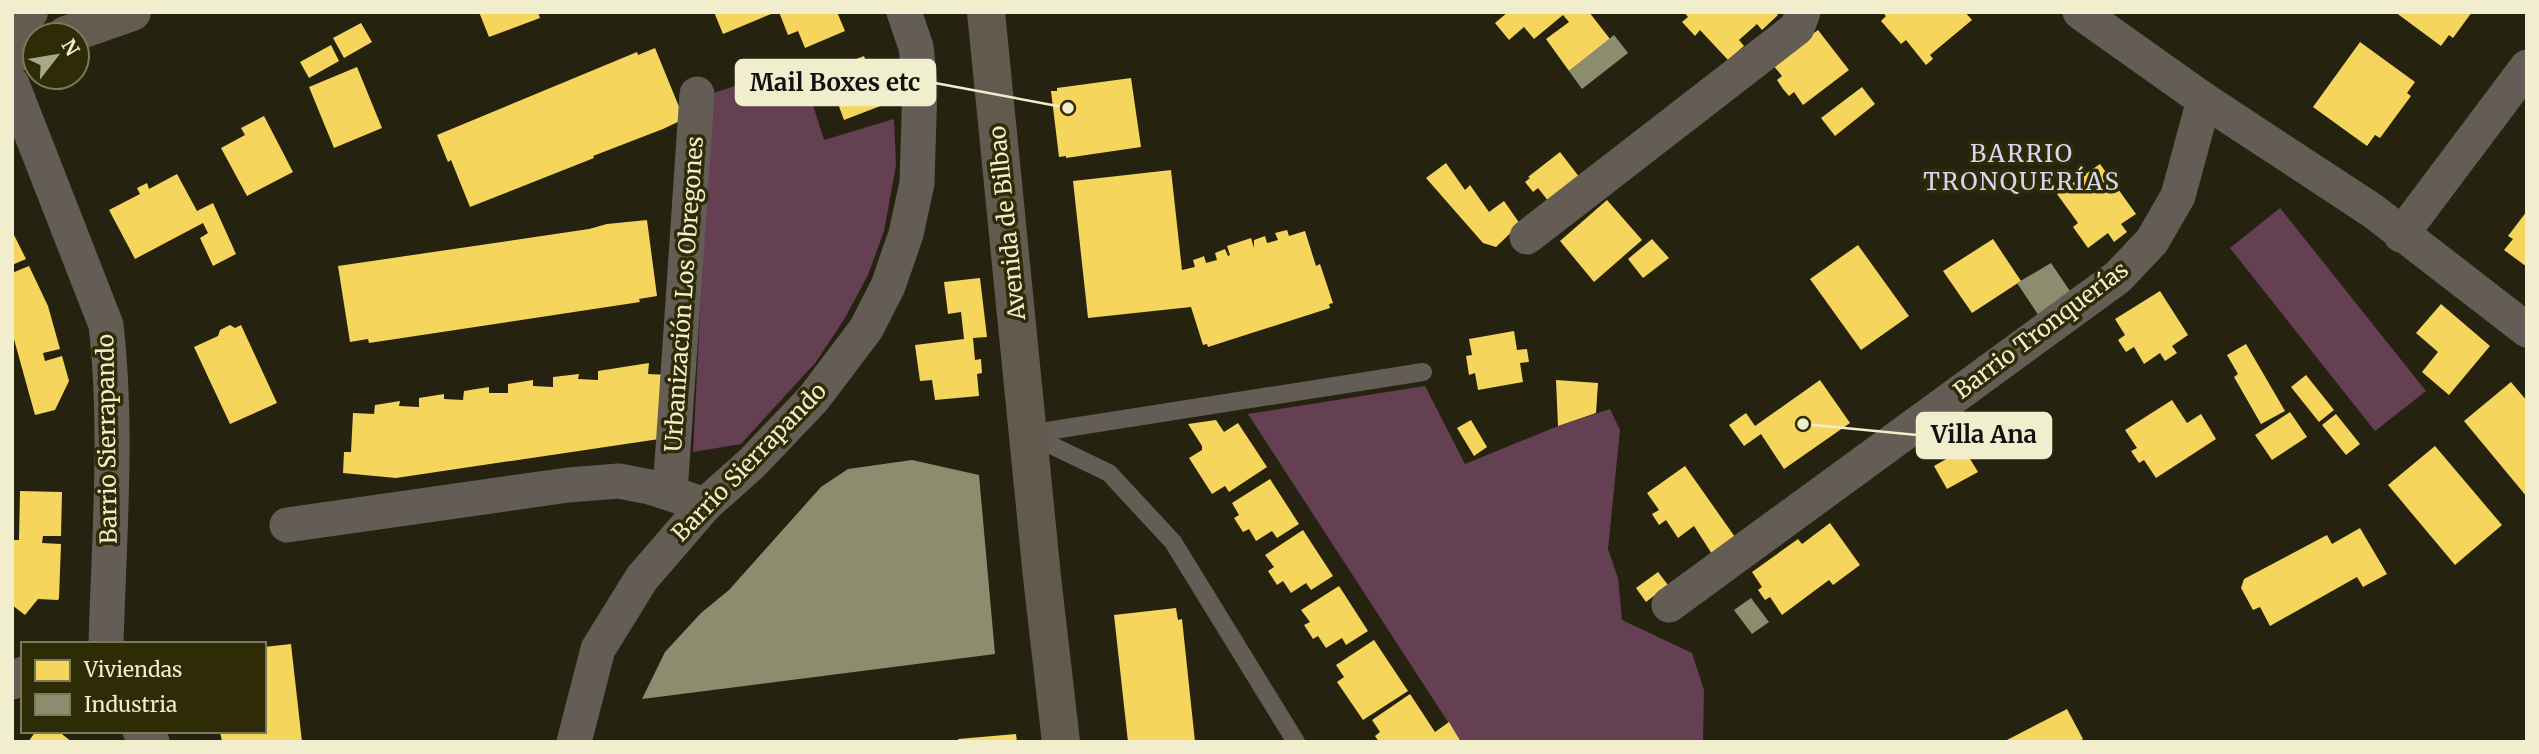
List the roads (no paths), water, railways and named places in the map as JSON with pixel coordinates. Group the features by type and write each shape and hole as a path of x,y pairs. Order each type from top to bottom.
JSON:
{"highway":[{"name":"Avenida de Bilbao","path":"986,12 1061,742"}],"main road":[{"path":"12,18 29,12"},
{"path":"91,26 132,12"}],"street":[{"name":"Barrio Sierrapando","path":"574,742 597,649 642,578 705,505 753,462 813,399 866,328 888,286 906,234 917,183 920,83 916,47 904,12"},
{"path":"1527,237 1797,28 1803,12"},
{"path":"2080,12 2204,100 2373,211 2527,330"},
{"path":"2401,235 2527,67"},
{"name":"Barrio Sierrapando","path":"12,84 106,325 110,362 112,457 106,642"},
{"name":"Urbanización Los Obregones","path":"670,493 697,94"},
{"name":"Barrio Tronquerías","path":"1669,605 2118,277 2152,241 2178,196 2204,100"},
{"path":"288,526 568,485 619,481 670,493 705,505"}],"lane":[{"path":"1028,434 1423,372"},
{"path":"1028,434 1109,473 1173,542 1296,742"}],"place":[{"name":"Mail Boxes etc","path":"1068,108"},
{"name":"Villa Ana","path":"1803,424"}],"district":[{"name":"BARRIO TRONQUERÍAS","path":"2022,168"}]}
